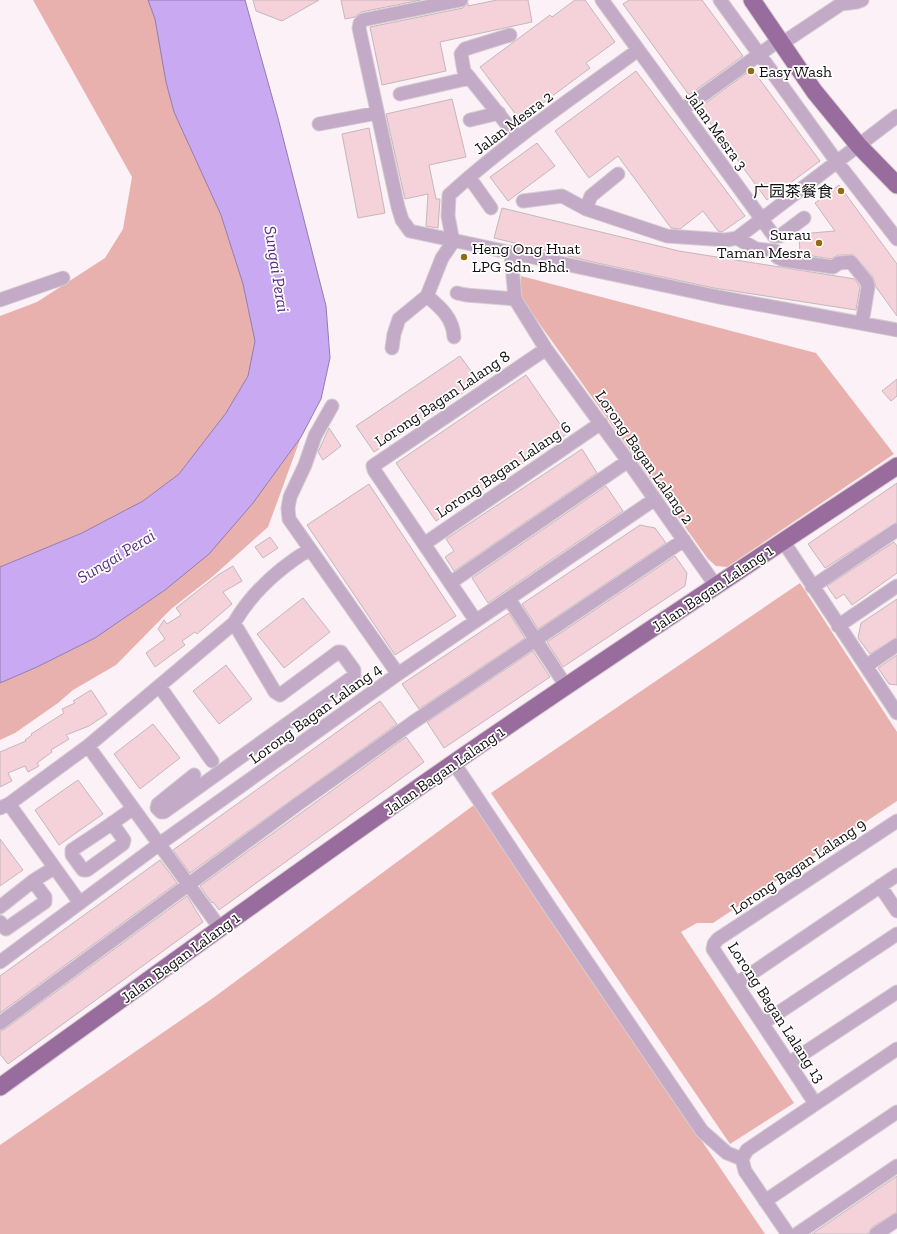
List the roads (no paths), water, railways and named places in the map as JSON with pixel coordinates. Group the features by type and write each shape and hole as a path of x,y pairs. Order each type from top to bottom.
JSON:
{"main road":[{"path":"752,0 779,42 814,91 859,146 897,185"},
{"name":"Jalan Bagan Lalang 1","path":"0,1087 220,928 454,763 566,686 897,466"}],"street":[{"path":"461,0 363,20 360,23 359,28 377,113 402,220 410,231 453,242 719,297 897,330"},
{"name":"Jalan Mesra 3","path":"602,0 774,236 780,236 804,218"},
{"path":"720,0 758,55 837,162 897,239"},
{"path":"825,14 827,0"},
{"path":"682,110 758,55 841,4 862,0"},
{"path":"510,35 465,49 461,54 464,71 518,138"},
{"name":"Jalan Mesra 2","path":"453,242 448,216 449,195 518,138 638,50"},
{"path":"400,94 470,78"},
{"path":"319,124 377,113"},
{"path":"470,120 499,113"},
{"path":"523,201 562,196 586,209 667,236 726,240 737,238 897,116"},
{"path":"586,209 591,196 618,174"},
{"path":"469,177 491,208"},
{"path":"737,238 756,249 775,251 777,257 783,260 833,267 839,263 851,262 867,282 868,287 862,323"},
{"path":"392,348 394,334 399,319 427,296 442,258 453,242"},
{"path":"457,293 466,296 515,299 511,253"},
{"path":"0,300 63,278"},
{"path":"427,296 443,310 449,319 454,328 454,337"},
{"name":"Lorong Bagan Lalang 2","path":"515,299 546,349 601,423 716,586"},
{"name":"Lorong Bagan Lalang 8","path":"476,620 374,470 373,466 546,349"},
{"path":"332,406 315,436 290,497 288,508 290,519 296,530 398,674"},
{"name":"Lorong Bagan Lalang 6","path":"424,544 601,423"},
{"path":"450,583 628,461"},
{"name":"Lorong Bagan Lalang 4","path":"0,962 158,845 398,674 655,499"},
{"path":"812,587 896,533"},
{"path":"0,1023 412,723 684,540"},
{"path":"783,541 838,626 896,708"},
{"path":"80,903 4,806 88,746 160,687 234,623 242,610 262,586 294,558 310,549"},
{"path":"838,626 897,586"},
{"path":"508,599 566,686"},
{"path":"194,775 158,804 158,808 161,812 164,812 354,676 354,670 341,652 338,652 280,695 275,692 234,623"},
{"path":"866,666 897,645"},
{"path":"160,687 212,761"},
{"path":"88,746 158,845 189,884 220,928"},
{"path":"454,763 549,906 702,1130 727,1153 742,1159"},
{"path":"112,823 132,809"},
{"name":"Lorong Bagan Lalang 9","path":"718,939 897,821"},
{"path":"0,907 33,881 54,868"},
{"path":"736,984 897,875"},
{"path":"0,922 6,929 9,928 45,902 46,897 33,881"},
{"path":"880,886 897,911"},
{"path":"763,1023 897,934"},
{"name":"Lorong Bagan Lalang 13","path":"718,939 714,944 713,949 815,1103"},
{"path":"789,1063 897,992"},
{"path":"788,1234 745,1170 742,1159 747,1150 897,1049"},
{"path":"765,1201 897,1112"},
{"path":"797,1234 897,1166"},
{"path":"876,1234 897,1220"}],"water":[{"name":"Sungai Perai","path":"148,0 245,0 278,118 326,306 330,358 321,399 301,437 253,503 209,554 165,590 95,638 37,667 0,683 0,567 82,533 143,501 179,474 226,413 248,376 255,341 243,284 221,215 174,112 166,82 155,19"}],"place":[{"name":"Easy Wash","path":"751,71"},
{"name":"广园茶餐食","path":"841,191"},
{"name":"Surau Taman Mesra","path":"819,243"},
{"name":"Heng Ong Huat LPG Sdn. Bhd.","path":"464,257"}]}
